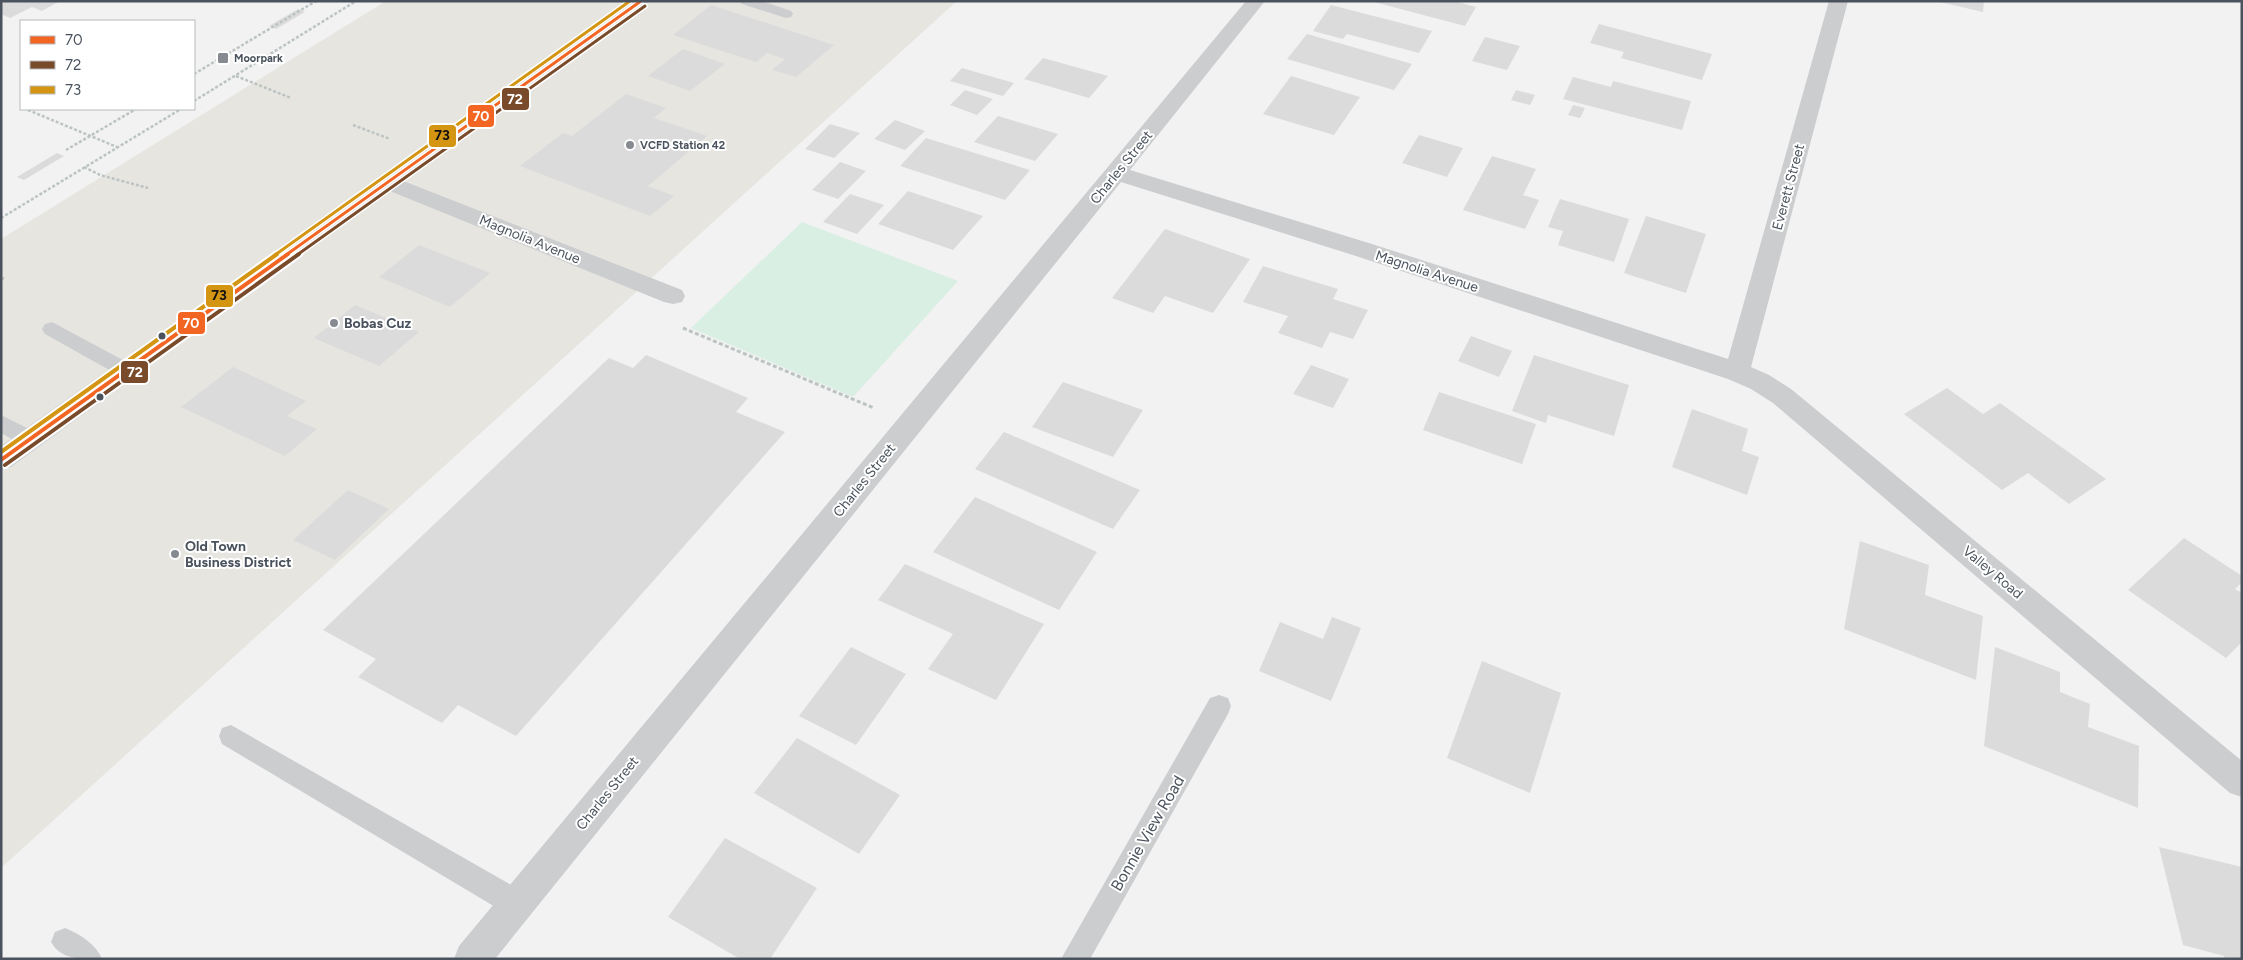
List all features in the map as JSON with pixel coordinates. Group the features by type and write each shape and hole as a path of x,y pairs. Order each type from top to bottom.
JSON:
{"street":[{"path":"1,460 641,1"},
{"name":"Charles Street","path":"472,959 1256,1"},
{"name":"Everett Street","path":"1737,372 1839,1"},
{"name":"Magnolia Avenue","path":"1117,173 1373,253 1737,372"},
{"name":"Magnolia Avenue","path":"388,182 673,296"},
{"name":"Valley Road","path":"1737,372 1760,382 1782,396 2242,782"}],"lane":[{"path":"747,1 786,14"},
{"path":"52,328 127,371"},
{"path":"1,423 30,439"},
{"name":"Bonnie View Road","path":"1075,959 1219,706"},
{"path":"231,736 517,904"},
{"path":"65,942 88,959"}],"path":[{"path":"195,73 316,1"},
{"path":"195,100 356,1"},
{"path":"236,76 291,98"},
{"path":"28,110 117,147"},
{"path":"66,150 134,110"},
{"path":"1,218 179,110"},
{"path":"353,125 392,140"},
{"path":"84,168 100,175 148,188"},
{"path":"673,296 684,330 910,423"}],"shaded area":[{"name":"Old Town Business District","path":"386,1 957,1 1,868 1,239"}],"green space":[{"path":"802,222 958,281 853,397 691,328"}],"building":[{"path":"1,1 60,1 42,11 32,7 10,18 1,14"},
{"path":"1370,1 1454,1 1476,7 1465,26"},
{"path":"1984,1 1983,12 1940,2"},
{"path":"711,5 834,45 796,77 772,70 785,59 767,53 756,62 673,35"},
{"path":"1331,5 1432,31 1419,53 1347,34 1343,39 1313,31"},
{"path":"298,9 305,12 276,29 269,26"},
{"path":"1599,24 1712,54 1702,80 1621,58 1624,52 1590,43"},
{"path":"1307,34 1412,64 1394,90 1287,59"},
{"path":"1485,37 1520,46 1507,70 1472,61"},
{"path":"683,49 725,64 690,91 648,76"},
{"path":"1043,58 1108,76 1089,98 1024,79"},
{"path":"962,68 1014,83 1003,96 950,81"},
{"path":"1291,76 1360,97 1334,135 1263,114"},
{"path":"1573,77 1611,87 1613,81 1691,101 1682,130 1563,99"},
{"path":"965,90 993,99 977,115 950,105"},
{"path":"1516,90 1535,95 1530,105 1511,100"},
{"path":"626,94 666,108 654,118 707,136 648,186 674,196 650,216 520,166 563,133 572,136"},
{"path":"1573,105 1585,108 1580,118 1568,115"},
{"path":"998,116 1058,134 1035,161 974,142"},
{"path":"895,120 925,131 905,150 874,139"},
{"path":"830,124 860,133 834,158 805,149"},
{"path":"1419,135 1463,148 1447,177 1402,163"},
{"path":"926,138 1030,170 1005,200 900,166"},
{"path":"57,153 64,156 24,180 17,177"},
{"path":"1492,156 1536,169 1523,195 1539,200 1525,229 1463,210"},
{"path":"840,162 866,171 838,199 812,190"},
{"path":"908,191 983,216 953,250 878,224"},
{"path":"850,194 884,205 857,234 823,222"},
{"path":"1560,199 1629,219 1614,262 1558,245 1563,231 1548,227"},
{"path":"1646,216 1706,234 1686,293 1624,273"},
{"path":"1165,229 1250,259 1213,313 1165,296 1153,313 1112,298"},
{"path":"419,245 490,273 450,307 379,277"},
{"path":"1263,266 1338,289 1333,299 1368,310 1353,339 1330,332 1322,348 1278,333 1288,316 1243,302"},
{"path":"355,305 419,332 379,366 314,338"},
{"path":"1471,336 1512,351 1499,377 1458,361"},
{"path":"646,355 748,398 736,412 785,432 516,736 458,705 442,723 358,677 376,659 323,630 609,358 633,368"},
{"path":"1534,355 1629,385 1614,436 1548,415 1546,423 1512,411"},
{"path":"1311,365 1349,379 1333,408 1293,394"},
{"path":"233,367 306,401 287,416 317,429 285,456 181,407"},
{"path":"1063,382 1143,410 1113,457 1032,427"},
{"path":"1947,388 1983,414 2000,403 2106,479 2069,504 2028,473 2002,490 1904,414"},
{"path":"1439,392 1536,424 1522,464 1423,430"},
{"path":"1692,409 1748,429 1742,451 1759,457 1747,495 1672,467"},
{"path":"1004,432 1140,490 1113,529 975,469"},
{"path":"348,490 389,509 335,560 293,540"},
{"path":"975,497 1097,552 1059,610 933,552"},
{"path":"2184,538 2242,576 2242,582 2235,589 2242,593 2242,642 2226,658 2128,590"},
{"path":"1860,541 1929,565 1925,595 1983,616 1976,680 1844,629"},
{"path":"905,564 1044,624 996,700 928,669 953,634 878,600"},
{"path":"1332,617 1361,628 1331,701 1259,671 1280,622 1323,639"},
{"path":"851,647 906,674 856,745 799,716"},
{"path":"1995,647 2060,672 2060,692 2090,704 2088,727 2139,746 2138,808 1984,746"},
{"path":"1482,661 1561,693 1530,793 1447,758"},
{"path":"797,738 900,795 859,854 754,793"},
{"path":"725,838 817,888 770,959 740,959 668,917"},
{"path":"2159,847 2242,867 2242,959 2225,959 2224,956 2183,945"}],"transit line":[{"name":"73","path":"1,452 630,1"},
{"name":"70","path":"1,460 641,1"},
{"name":"72","path":"5,465 645,6"}],"place":[{"name":"Moorpark","path":"223,58"},
{"name":"VCFD Station 42","path":"630,145"},
{"name":"Bobas Cuz","path":"334,323"},
{"name":"Old Town Business District","path":"175,554"}]}
